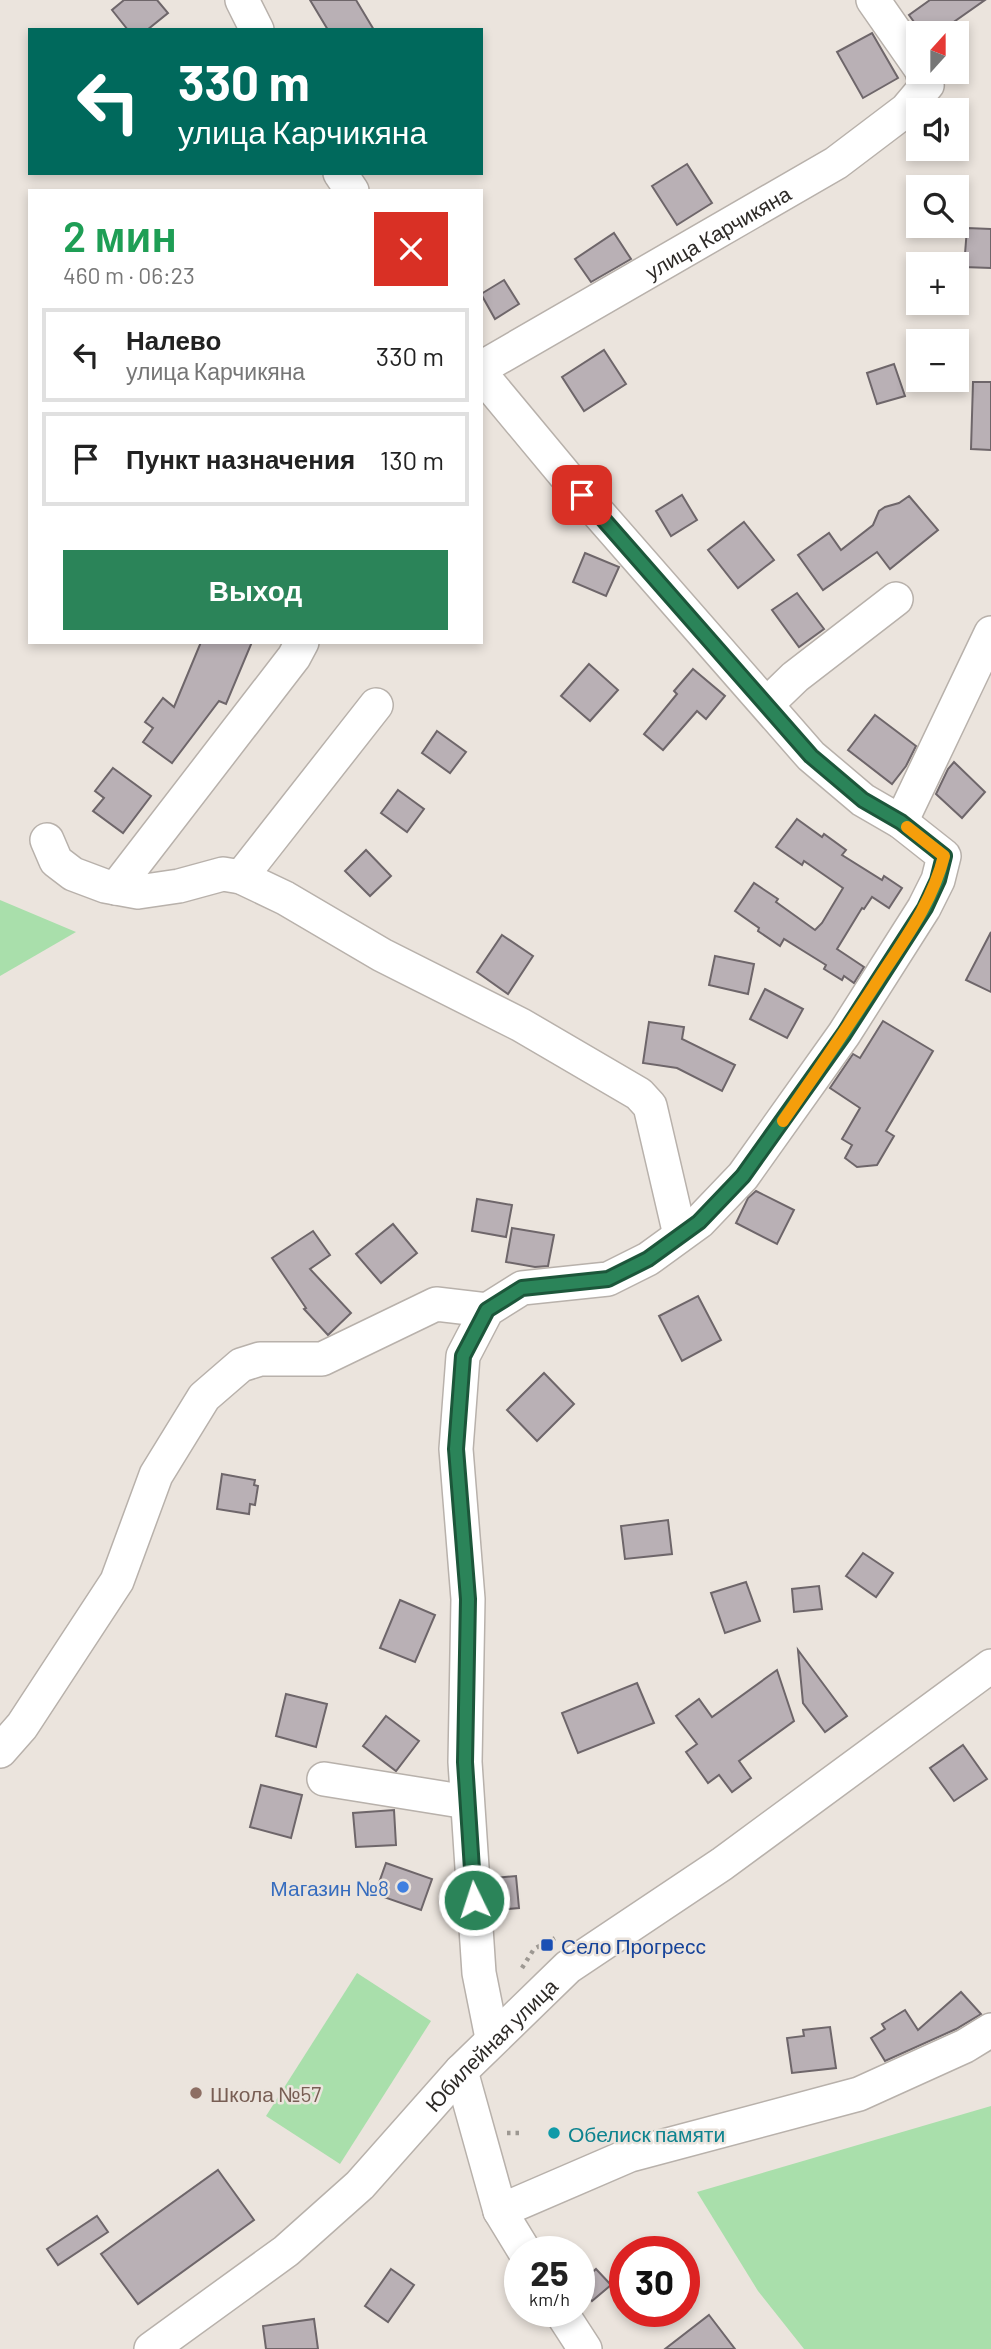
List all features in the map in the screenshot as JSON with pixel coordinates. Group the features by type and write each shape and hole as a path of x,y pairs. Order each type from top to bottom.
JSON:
{"street":[{"path":"242,0 256,28"},
{"path":"873,0 906,47"},
{"name":"улица Карчикяна","path":"483,367 836,163 906,110 927,84"},
{"path":"483,376 565,475 811,756 863,800 901,822 944,856 938,880 925,908 844,1034 743,1176 699,1222 648,1259 608,1279 522,1288 487,1310 463,1356 456,1449 468,1599 465,1762 480,1973 492,2039"},
{"path":"766,704 795,677 896,599"},
{"path":"901,822 990,636"},
{"path":"116,888 295,657 301,644"},
{"path":"241,877 376,705"},
{"path":"47,841 56,861 73,874 116,888 138,892 179,886 223,874 241,877 285,898 382,955 521,1025 639,1094 650,1106 680,1235"},
{"path":"0,1751 22,1726 117,1581 156,1475 204,1397 241,1365 260,1359 323,1359 436,1304 487,1310"},
{"name":"Юбилейная улица","path":"151,2349 285,2251 360,2185 461,2071 568,1967 722,1864 991,1666"},
{"path":"324,1779 467,1802"},
{"path":"500,2211 630,2155 859,2094 965,2046 991,2029"},
{"path":"461,2071 500,2211 515,2236"},
{"path":"570,2327 584,2349"}],"green space":[{"path":"0,900 76,932 0,976"},
{"path":"357,1973 431,2021 340,2164 266,2116"},
{"path":"991,2106 991,2349 804,2349 758,2291 697,2192"}],"building":[{"path":"124,0 157,0 168,13 149,28 126,28 112,10"},
{"path":"310,0 356,0 373,28 327,28"},
{"path":"930,0 985,0 955,21 913,21 909,15"},
{"path":"872,33 898,78 863,98 837,52"},
{"path":"687,164 712,203 677,225 652,186"},
{"path":"969,228 991,229 991,268 969,267 969,252 965,252"},
{"path":"614,233 631,259 591,282 575,259"},
{"path":"504,280 519,304 495,319 483,293"},
{"path":"604,350 626,384 584,411 562,377"},
{"path":"894,364 905,396 877,404 867,373"},
{"path":"973,382 991,382 991,450 971,449"},
{"path":"682,495 697,520 671,536 656,511"},
{"path":"909,496 938,530 890,569 877,552 823,590 798,555 829,533 841,550 873,525 879,511"},
{"path":"744,522 774,560 738,588 708,550"},
{"path":"585,553 619,567 606,596 573,582"},
{"path":"797,593 824,629 799,647 772,610"},
{"path":"200,644 251,644 226,704 219,701 172,763 143,742 153,728 145,722 163,698 174,707"},
{"path":"589,664 618,690 590,721 561,696"},
{"path":"693,669 725,696 706,719 697,711 663,750 644,734 677,694 674,691"},
{"path":"875,715 916,746 906,766 892,784 848,750"},
{"path":"437,731 466,752 450,773 422,753"},
{"path":"954,762 985,792 962,818 936,794"},
{"path":"113,768 151,796 123,833 93,811 104,798 95,791"},
{"path":"398,790 424,809 407,832 381,813"},
{"path":"797,819 846,850 842,855 882,880 884,876 902,888 889,908 872,897 864,909 862,908 837,949 864,967 854,983 844,976 842,980 824,969 826,965 784,939 780,946 735,911 754,883 815,930 822,923 843,888 804,861 802,865 776,847"},
{"path":"366,850 391,876 370,896 345,871"},
{"path":"991,932 991,992 966,980"},
{"path":"502,935 533,956 508,994 477,972"},
{"path":"715,956 754,964 748,994 709,985"},
{"path":"765,989 803,1009 787,1038 750,1019"},
{"path":"883,1021 933,1051 886,1131 894,1136 877,1165 857,1167 845,1158 852,1145 842,1139 860,1108 830,1088 853,1054 860,1058"},
{"path":"649,1022 684,1027 682,1039 735,1065 722,1091 677,1068 643,1063"},
{"path":"756,1191 794,1210 777,1244 736,1223 748,1198"},
{"path":"477,1199 512,1205 506,1237 472,1231"},
{"path":"393,1224 417,1253 381,1283 356,1254"},
{"path":"512,1228 554,1235 548,1266 535,1267 506,1262"},
{"path":"313,1231 330,1255 310,1269 351,1313 328,1335 304,1309 306,1308 272,1258"},
{"path":"698,1296 721,1340 682,1361 659,1316"},
{"path":"544,1373 574,1404 537,1441 507,1410"},
{"path":"222,1474 255,1480 254,1485 258,1486 255,1505 250,1504 249,1514 217,1509"},
{"path":"668,1520 672,1554 625,1559 621,1526"},
{"path":"863,1553 893,1573 876,1597 846,1576"},
{"path":"746,1582 760,1621 725,1633 711,1593"},
{"path":"819,1586 822,1609 794,1612 792,1589"},
{"path":"400,1600 435,1615 415,1662 380,1648"},
{"path":"798,1650 847,1716 825,1732 803,1703"},
{"path":"777,1670 794,1721 739,1761 751,1778 732,1792 719,1775 708,1783 686,1752 697,1744 676,1716 699,1699 712,1717"},
{"path":"637,1683 654,1723 578,1753 562,1713"},
{"path":"286,1694 327,1704 316,1747 276,1736"},
{"path":"386,1716 419,1741 396,1771 363,1746"},
{"path":"963,1745 987,1779 954,1801 930,1768"},
{"path":"261,1785 302,1795 291,1838 250,1827"},
{"path":"394,1810 396,1845 356,1847 353,1813"},
{"name":"Магазин №8","path":"386,1863 432,1879 421,1910 375,1894"},
{"path":"516,1876 519,1908 498,1910 495,1878"},
{"path":"961,1992 981,2014 956,2029 885,2061 871,2038 885,2029 882,2024 905,2010 918,2030"},
{"path":"830,2027 836,2068 792,2073 787,2038 804,2036 803,2030"},
{"path":"218,2170 254,2220 138,2304 101,2254"},
{"path":"97,2216 108,2232 58,2265 47,2249"},
{"path":"391,2269 414,2285 388,2322 365,2306"},
{"path":"595,2270 609,2283 609,2287 595,2298"},
{"path":"709,2315 735,2349 665,2349 693,2327 700,2327 700,2322"},
{"path":"314,2319 318,2349 266,2349 263,2326"}],"slow traffic":[{"path":"783,1121 844,1034 925,908 938,880 944,856 907,827"}],"place":[{"name":"Магазин №8","path":"403,1887"},
{"name":"Село Прогресс","path":"547,1945"},
{"name":"Школа №57","path":"196,2093"},
{"name":"Обелиск памяти","path":"554,2133"}],"route":[{"path":"474,1900 465,1762 468,1599 456,1449 463,1356 487,1310 522,1288 608,1279 648,1259 699,1222 743,1176 844,1034 925,908 938,880 944,856 901,822 863,800 811,756 582,495"}]}
